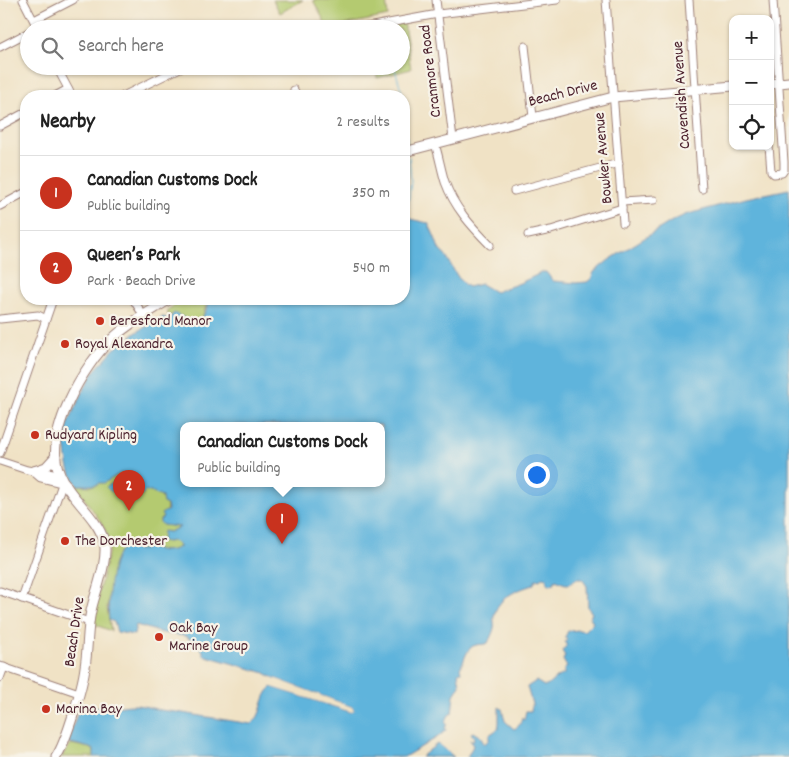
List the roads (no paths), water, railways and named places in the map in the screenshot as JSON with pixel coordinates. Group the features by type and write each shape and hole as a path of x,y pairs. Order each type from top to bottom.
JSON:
{"main road":[{"path":"775,83 789,82"},
{"name":"Beach Drive","path":"410,150 613,96 729,86"},
{"name":"Beach Drive","path":"56,757 64,741 85,670 89,622 104,560 105,547 102,535 62,479 56,456 59,430 65,411 85,370 97,354 112,339 143,315 160,305"},
{"path":"34,471 46,467 56,456"},
{"path":"34,471 41,477 62,479"}],"street":[{"path":"23,0 34,20 73,0"},
{"name":"Cranmore Road","path":"436,0 453,139"},
{"path":"405,20 438,14 557,0"},
{"name":"Bowker Avenue","path":"606,0 624,223"},
{"name":"Cavendish Avenue","path":"689,0 702,189"},
{"path":"770,150 771,171 774,174 782,173 784,169 783,135 775,83 773,0"},
{"path":"0,47 20,37"},
{"path":"525,46 533,116"},
{"path":"61,75 68,90"},
{"path":"135,90 166,75"},
{"path":"0,126 20,115"},
{"path":"774,144 778,142 783,135"},
{"path":"435,144 445,181 453,199 476,231 490,245"},
{"path":"514,192 619,163"},
{"path":"0,206 20,195"},
{"path":"528,235 551,230 622,205 654,200"},
{"path":"0,453 51,305"},
{"path":"137,305 143,315"},
{"path":"0,319 38,315 46,319"},
{"path":"0,462 34,471"},
{"path":"22,598 60,490 62,479"},
{"path":"0,591 89,622"},
{"path":"0,678 2,667 79,693"}],"water":[{"path":"789,189 789,757 467,757 473,746 470,739 473,741 474,737 471,733 473,732 481,737 484,744 489,740 489,735 498,729 499,707 502,709 505,721 514,729 519,725 522,717 524,720 526,711 531,711 532,704 527,687 536,681 547,686 557,677 564,674 564,669 567,667 563,660 565,656 562,651 567,645 565,637 568,631 584,631 593,622 590,617 592,613 588,608 587,586 582,579 576,579 566,584 556,580 552,585 547,583 547,578 542,577 540,580 536,579 533,585 509,595 496,609 494,628 488,643 470,648 460,668 461,672 458,673 460,685 454,695 452,713 445,722 447,724 446,730 438,737 404,757 94,757 94,750 67,742 78,712 91,706 108,708 138,705 251,724 258,716 265,695 272,687 351,712 354,711 352,707 271,677 265,673 203,655 203,651 185,636 163,633 136,625 134,635 117,632 114,622 109,620 112,572 121,550 128,547 138,550 146,549 146,547 163,551 175,549 179,545 173,541 162,541 163,531 169,532 180,527 160,523 163,517 161,514 168,510 167,505 163,503 162,497 146,491 141,495 133,494 123,498 118,491 113,492 109,490 106,487 125,476 121,473 104,483 96,485 77,485 71,475 65,443 68,423 95,370 114,349 137,332 163,317 169,319 174,313 193,322 200,322 208,305 410,305 410,219 428,223 439,249 464,284 468,287 481,284 495,292 543,272 546,272 553,281 587,282 591,279 594,272 609,260 685,215 746,198"},
{"path":"437,744 440,745 454,757 421,757"}],"waterway":[{"path":"397,75 401,90"},
{"path":"410,170 410,189"}],"place":[{"name":"Beresford Manor","path":"100,321"},
{"name":"Royal Alexandra","path":"65,344"},
{"name":"Rudyard Kipling","path":"35,435"},
{"name":"Queen’s Park","path":"129,511"},
{"name":"The Dorchester","path":"65,541"},
{"name":"Canadian Customs Dock","path":"282,544"},
{"name":"Oak Bay Marine Group","path":"159,637"},
{"name":"Marina Bay","path":"46,709"}]}
